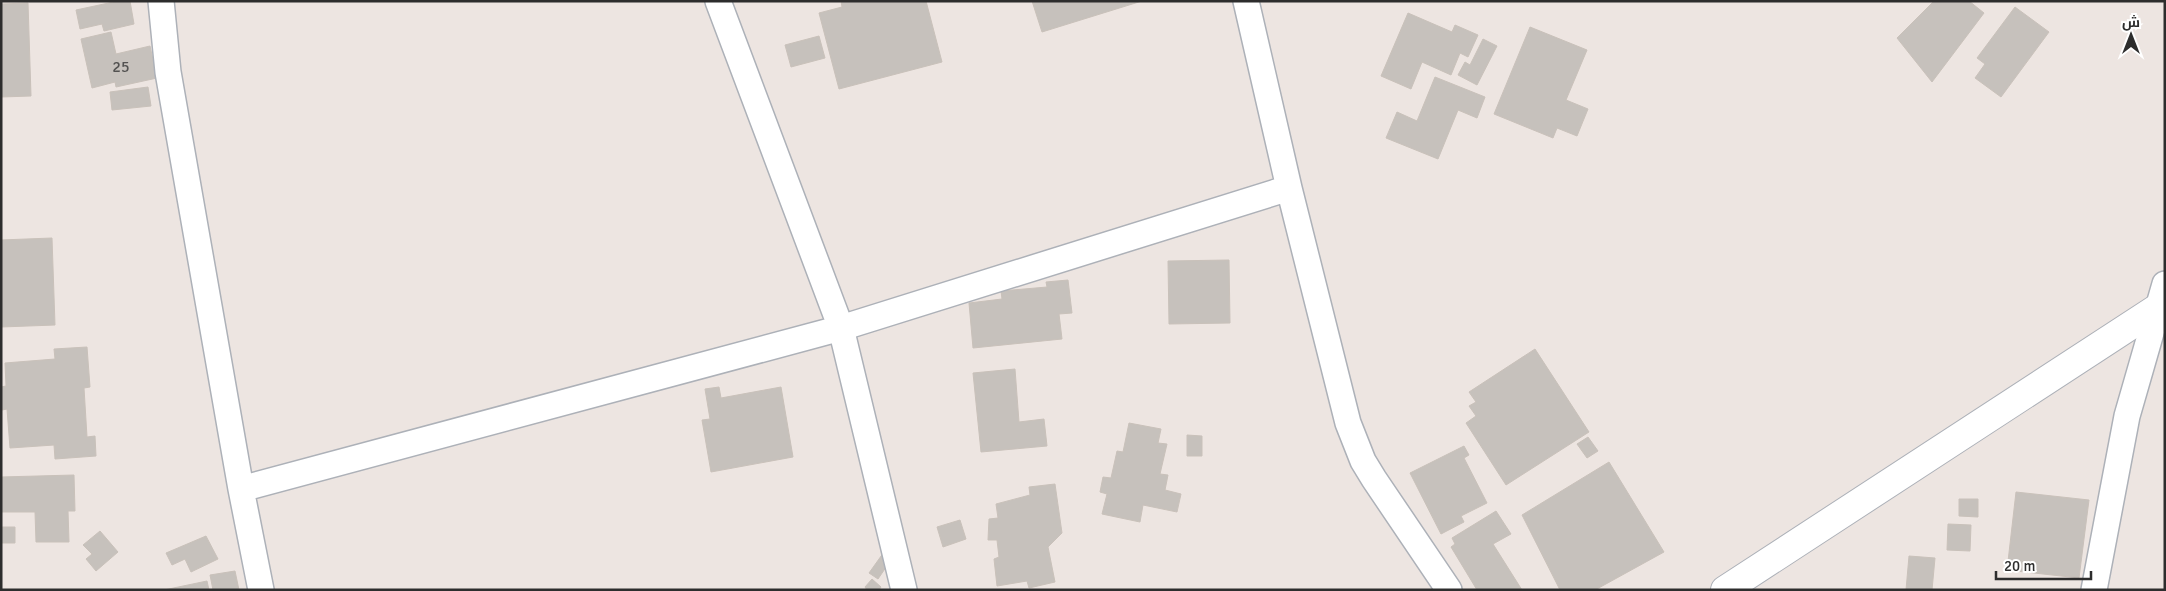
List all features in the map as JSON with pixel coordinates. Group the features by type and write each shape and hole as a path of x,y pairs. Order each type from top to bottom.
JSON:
{"street":[{"path":"161,1 168,72 241,489 261,590"},
{"path":"718,1 841,328 904,590"},
{"path":"1246,1 1341,400 1356,442 1374,480 1449,590"},
{"path":"241,489 841,328 1289,188"},
{"path":"1725,590 2162,298"},
{"path":"2094,590 2127,416 2162,298"}],"building":[{"path":"118,1 130,1 134,24 104,31 102,24 80,29 76,10"},
{"path":"841,1 926,1 942,62 839,89 819,13 842,7"},
{"path":"1032,1 1142,1 1042,32"},
{"path":"1934,1 1969,1 1984,13 1932,82 1897,38"},
{"path":"28,3 31,96 1,97 1,4"},
{"path":"2015,7 2049,32 2001,97 1975,78 1985,64 1977,58"},
{"path":"1408,13 1452,32 1455,25 1478,35 1468,57 1460,53 1451,75 1422,62 1411,89 1381,76"},
{"path":"1530,27 1587,50 1566,100 1588,109 1577,136 1557,128 1553,138 1494,114"},
{"path":"111,32 116,54 150,46 157,78 116,87 115,82 92,88 81,39"},
{"path":"819,36 825,58 791,67 785,45"},
{"path":"1483,39 1497,46 1477,85 1458,75 1465,62 1470,65"},
{"path":"1435,77 1485,97 1477,118 1458,110 1438,159 1386,138 1397,112 1417,121"},
{"path":"148,87 151,106 112,110 110,92"},
{"path":"52,238 55,325 1,327 1,240"},
{"path":"1229,260 1230,323 1169,324 1168,261"},
{"path":"1068,280 1072,313 1059,314 1062,339 973,348 969,303 1002,299 1001,291 1047,287 1046,282"},
{"path":"87,347 90,387 84,388 87,437 95,436 96,456 55,459 54,445 10,448 7,409 2,410 1,403 1,387 6,386 5,363 55,359 54,349"},
{"path":"1535,349 1589,432 1506,485 1466,423 1476,416 1469,406 1476,402 1469,392"},
{"path":"1015,369 1019,422 1044,419 1047,446 981,452 973,373"},
{"path":"719,387 721,398 781,387 793,457 711,472 702,420 710,419 705,389"},
{"path":"1129,423 1161,429 1158,443 1167,444 1160,474 1168,475 1165,490 1181,494 1177,512 1143,505 1140,522 1102,514 1107,494 1100,492 1103,477 1111,478 1117,451 1123,452"},
{"path":"1187,435 1202,436 1202,456 1187,456"},
{"path":"1588,437 1598,451 1587,458 1577,444"},
{"path":"1464,446 1469,455 1464,458 1487,503 1461,516 1464,522 1441,534 1410,473"},
{"path":"1609,462 1664,552 1595,590 1560,590 1522,515"},
{"path":"74,475 75,511 68,511 69,542 36,542 35,512 1,512 1,477"},
{"path":"1055,484 1062,533 1048,547 1055,582 1029,588 1027,581 997,586 994,559 999,557 997,540 988,540 989,519 998,518 996,504 1030,495 1029,487"},
{"path":"2016,492 2089,500 2079,578 2007,570"},
{"path":"1959,499 1978,499 1978,517 1959,516"},
{"path":"1496,511 1511,534 1493,544 1522,590 1477,590 1451,547 1455,544 1452,538"},
{"path":"960,520 966,539 943,547 937,527"},
{"path":"1948,524 1971,525 1970,551 1947,550"},
{"path":"1,527 15,527 15,543 1,543"},
{"path":"100,531 118,552 96,571 86,559 92,554 83,545"},
{"path":"206,536 218,559 191,572 185,559 172,565 166,553"},
{"path":"884,552 893,557 878,579 869,573"},
{"path":"1909,556 1935,558 1932,590 1906,590"},
{"path":"235,571 239,590 213,590 210,575"},
{"path":"872,579 881,587 879,590 867,590 865,587"},
{"path":"207,581 209,590 164,590"}]}
